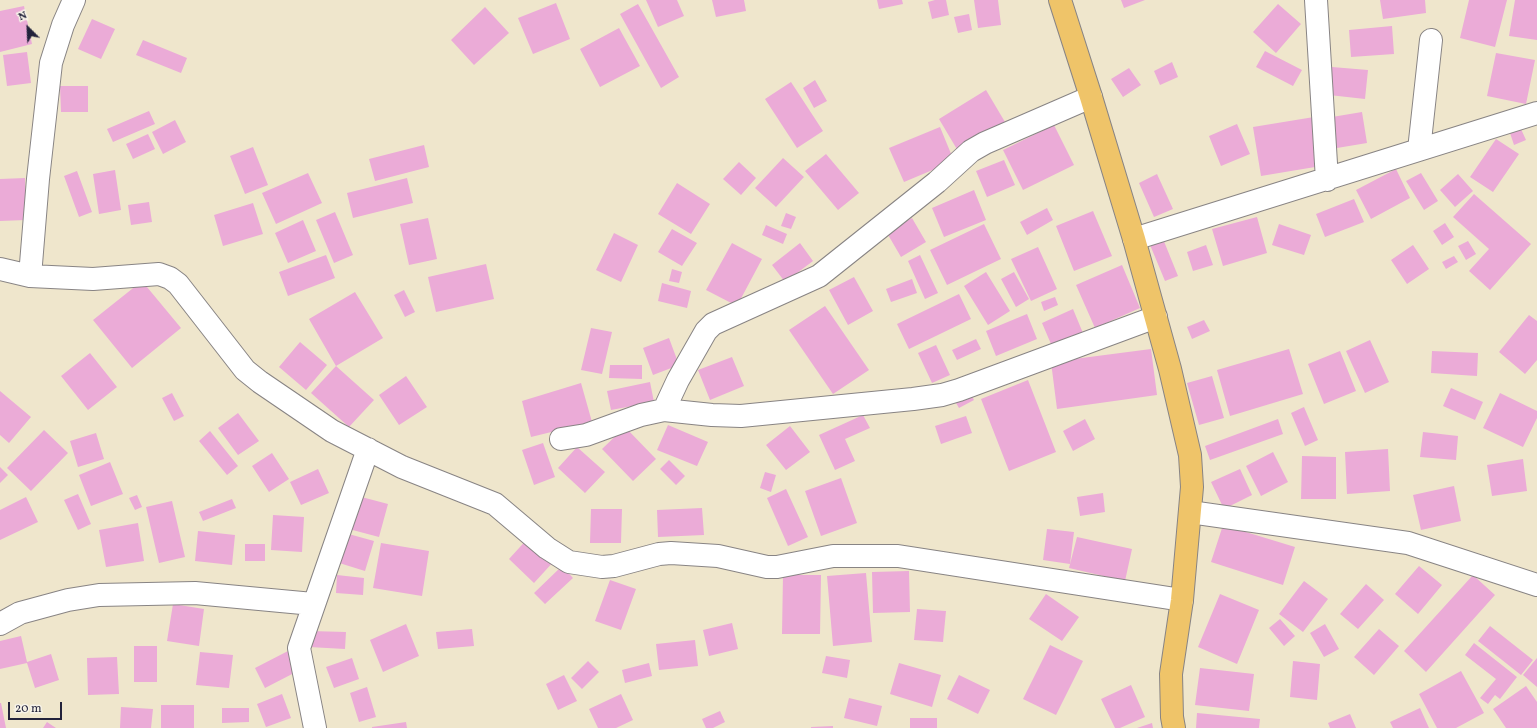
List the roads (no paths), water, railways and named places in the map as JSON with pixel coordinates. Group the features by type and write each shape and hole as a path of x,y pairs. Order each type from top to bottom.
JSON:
{"main road":[{"path":"1060,0 1134,239 1170,369 1190,455 1192,487 1190,512 1182,600 1171,674 1172,717 1174,728"}],"street":[{"path":"30,276 38,179 51,63 63,25 74,0"},
{"path":"1316,0 1327,180"},
{"path":"1419,150 1431,40"},
{"path":"664,410 678,380 706,331 713,324 819,276 937,182 971,151 985,143 1091,97"},
{"path":"1134,239 1327,180 1537,113"},
{"path":"0,269 30,276 93,279 159,274 170,278 178,284 245,370 260,382 332,431 402,467 495,504 547,548 569,562 602,567 614,566 671,552 718,556 767,567 777,567 833,556 898,556 1182,600"},
{"path":"561,439 586,435 642,415 664,410 712,415 741,416 942,395 1156,316"},
{"path":"315,728 299,648 368,449"},
{"path":"1190,512 1408,543 1537,585"},
{"path":"0,624 20,614 68,600 99,595 195,593 313,604"}]}
